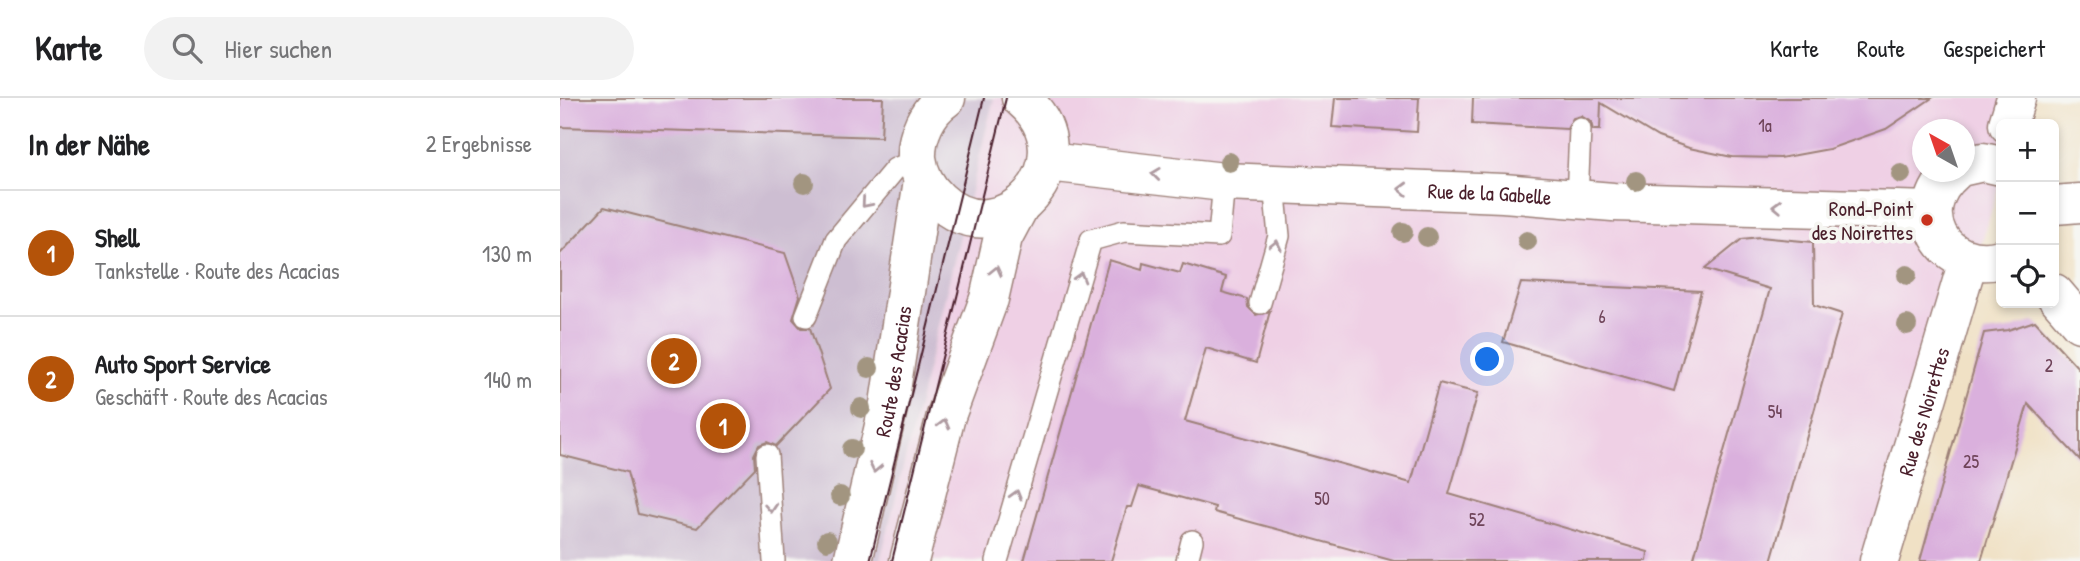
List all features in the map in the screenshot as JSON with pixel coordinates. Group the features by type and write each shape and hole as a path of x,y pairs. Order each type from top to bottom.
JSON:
{"street":[{"path":"2010,119 2016,98"},
{"name":"Route des Acacias","path":"852,561 889,404 920,170 922,128 942,99"},
{"path":"909,561 946,416 989,299 1003,237 1019,207 1038,187 1039,121"},
{"name":"Rue de la Gabelle","path":"1039,121 1224,182 1503,193 1577,200 1932,211"},
{"path":"920,170 943,204 966,215 999,216 1019,207"},
{"path":"1944,182 1936,195 1932,211 1935,231 1942,243 1985,260"},
{"path":"2059,205 2080,203"},
{"name":"Rue des Noirettes","path":"1879,561 1985,260"},
{"path":"2059,299 2080,323"}],"lane":[{"path":"1577,200 1580,130"},
{"path":"806,316 836,240 895,169 920,170"},
{"path":"997,561 1091,240 1124,231 1219,236 1224,182"},
{"path":"1260,303 1279,236 1274,184"},
{"path":"767,455 774,561"}],"shaded area":[{"path":"560,98 994,98 880,561 560,561"},
{"path":"994,98 2026,98 2006,119 1996,119 1996,196 1886,561 880,561"}],"building":[{"path":"560,98 883,98 881,137 560,127"},
{"path":"1335,98 1419,98 1417,132 1332,127"},
{"path":"1473,98 1932,98 1886,129 1829,149 1780,158 1732,157 1689,148 1658,137 1601,103 1600,130 1593,130 1591,122 1581,116 1573,118 1567,129 1472,124"},
{"path":"604,207 785,253 800,296 793,319 801,328 810,328 830,389 776,446 767,442 759,445 754,455 755,468 697,528 638,514 627,472 560,455 560,254"},
{"path":"1760,237 1813,242 1814,305 1842,314 1771,561 1693,561 1770,289 1705,269 1742,239"},
{"path":"1109,260 1142,270 1143,263 1180,273 1183,264 1226,277 1222,292 1247,299 1248,307 1256,315 1270,311 1256,363 1206,348 1185,421 1411,483 1439,383 1478,393 1449,494 1648,552 1647,561 1394,561 1214,512 1215,507 1139,486 1132,507 1127,507 1111,561 1024,561"},
{"path":"1521,283 1701,291 1674,391 1503,342"},
{"path":"2035,321 2080,370 2080,460 2028,404 1981,561 1920,561 1984,333 2008,330"}],"tram line":[{"path":"870,561 984,98"},
{"path":"892,561 1006,98"}],"place":[{"name":"Rond-Point des Noirettes","path":"1927,220"},
{"name":"Auto Sport Service","path":"674,361"},
{"name":"Shell","path":"723,426"}]}
